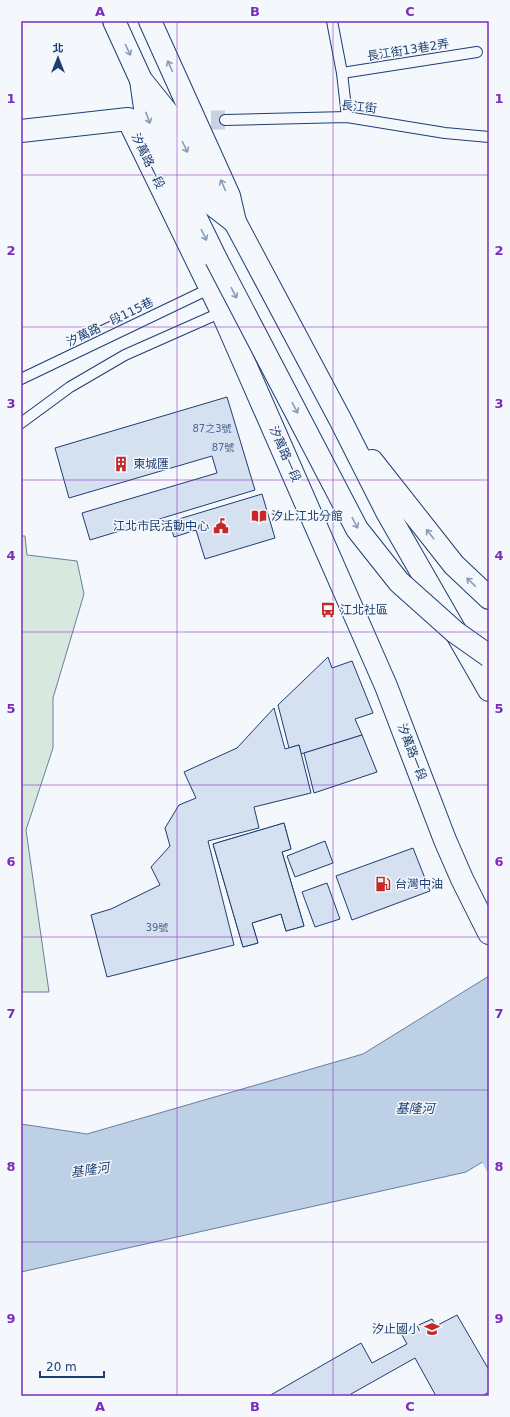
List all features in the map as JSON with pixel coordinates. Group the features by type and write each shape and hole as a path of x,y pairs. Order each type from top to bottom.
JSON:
{"main road":[{"path":"114,21 141,80 170,116 213,205 235,222"},
{"path":"150,21 228,196 235,222 341,421 387,512 489,690"},
{"path":"141,80 146,115 216,259 357,529 399,582 455,632 489,656"},
{"name":"汐萬路一段","path":"21,131 128,119 222,312 386,686 445,840 489,933"},
{"path":"341,421 454,565 489,598"}],"lane":[{"path":"332,21 342,73 347,117"},
{"name":"長江街13巷2弄","path":"342,73 477,52"},
{"name":"長江街","path":"225,120 347,117 445,133 489,137"},
{"name":"汐萬路一段115巷","path":"21,379 211,288"},
{"path":"21,423 70,388 125,355 222,312"}],"shaded area":[{"path":"21,536 25,536 27,555 77,561 84,594 53,698 53,748 26,830 49,992 21,992"}],"water":[{"name":"基隆河","path":"489,976 489,1158 466,1172 21,1272 21,1124 87,1134 363,1054"}],"building":[{"name":"東城匯","path":"227,397 255,490 90,540 82,513 217,473 212,456 69,498 55,448"},
{"name":"江北市民活動中心","path":"262,494 275,538 205,559 196,530 174,537 169,522"},
{"path":"328,657 332,668 352,661 373,713 355,719 362,735 301,754 299,745 289,748 278,705"},
{"path":"274,708 285,749 299,745 311,793 254,807 259,828 208,841 234,945 107,977 91,915 111,909 160,885 151,867 170,846 165,828 179,805 196,798 184,772 237,748"},
{"path":"362,735 377,772 314,793 304,753"},
{"path":"284,823 291,849 282,852 304,926 286,931 281,914 252,923 258,943 243,947 213,844","holes":["262,850 278,900 253,909 237,858"]},
{"path":"284,823 291,849 282,852 304,926 286,931 281,914 252,923 258,943 243,947 213,844"},
{"path":"325,841 333,863 295,877 287,856"},
{"name":"台灣中油","path":"413,848 430,891 352,920 336,876"},
{"path":"327,883 340,919 315,927 302,892"},
{"path":"457,1315 489,1370 489,1392 482,1396 436,1396 415,1358 351,1394 352,1396 269,1396 361,1343 372,1363 407,1344 401,1333 432,1319 436,1326"}],"waterway":[{"path":"481,1153 489,1169"}],"tunnel":[{"path":"182,120 225,120"}],"place":[{"name":"東城匯","path":"121,464"},
{"name":"汐止江北分館","path":"259,516"},
{"name":"江北市民活動中心","path":"221,526"},
{"name":"江北社區","path":"328,610"},
{"name":"台灣中油","path":"383,884"},
{"name":"汐止國小","path":"432,1329"}]}
